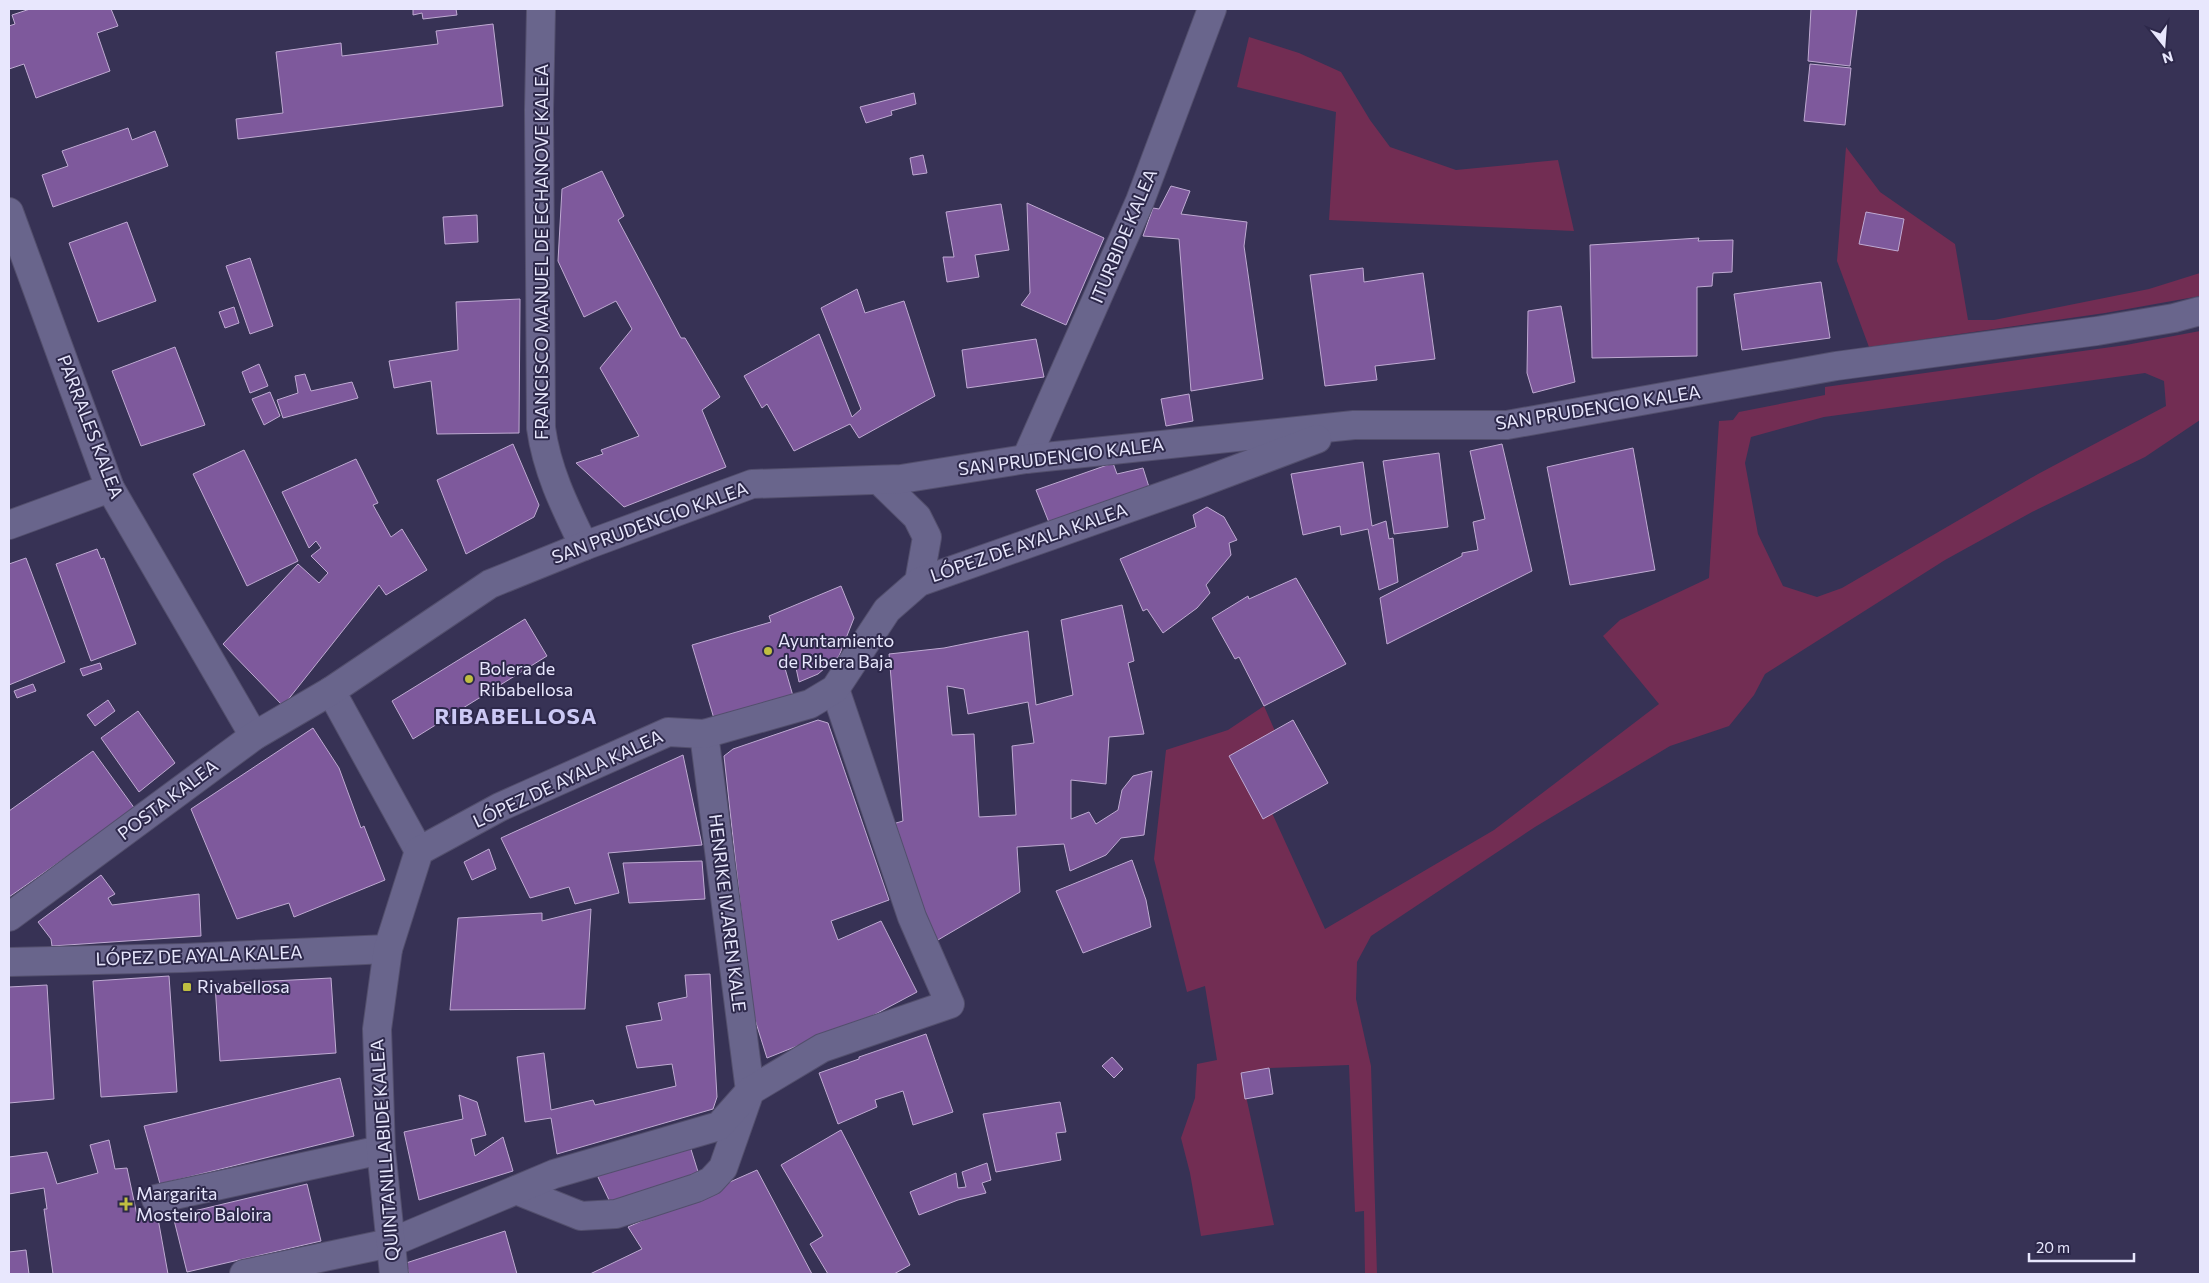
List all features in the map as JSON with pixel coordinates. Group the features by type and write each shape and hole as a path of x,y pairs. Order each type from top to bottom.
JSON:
{"street":[{"name":"FRANCISCO MANUEL DE ECHANOVE KALEA","path":"541,9 539,110 541,428 544,455 555,486 584,546"},
{"name":"ITURBIDE KALEA","path":"1026,459 1140,201 1212,9"},
{"name":"PARRALES KALEA","path":"9,212 110,488 254,736"},
{"name":"SAN PRUDENCIO KALEA","path":"331,691 490,584 584,546 752,484 901,479 1026,459 1354,425 1507,425 1836,366 2098,331 2200,312"},
{"name":"LÓPEZ DE AYALA KALEA","path":"419,851 500,807 668,732 704,734 810,704 835,689 888,610 919,582 1196,484 1354,425"},
{"path":"879,480 917,517 927,537 919,582"},
{"path":"9,525 110,488"},
{"path":"244,1274 390,1243 554,1174 718,1126 750,1091 822,1048 950,1004 912,917 835,689"},
{"path":"331,691 419,851"},
{"name":"POSTA KALEA","path":"9,917 40,896 254,736 331,691"},
{"name":"HENRIKE IV.AREN KALE","path":"704,734 750,1091"},
{"name":"QUINTANILLABIDE KALEA","path":"394,1274 381,1150 377,1029 388,949 419,851"},
{"name":"LÓPEZ DE AYALA KALEA","path":"9,962 183,958 388,949"},
{"path":"516,1190 574,1214 596,1216 616,1214 696,1188 711,1181 723,1168 750,1091"},
{"path":"156,1199 381,1150"}],"shaded area":[{"path":"1249,37 1299,53 1341,72 1370,120 1390,147 1456,170 1558,160 1574,231 1329,220 1336,112 1237,87"},
{"path":"1846,147 1880,192 1955,244 1968,320 1994,320 2149,289 2200,273 2200,296 2105,313 1869,347 1837,261"},
{"path":"2200,331 2200,420 2145,457 2032,512 1945,560 1765,674 1754,695 1729,726 1670,746 1535,827 1371,936 1357,962 1356,999 1371,1066 1377,1274 1365,1274 1364,1211 1355,1212 1349,1065 1269,1068 1241,1073 1274,1225 1201,1236 1190,1173 1181,1138 1195,1098 1197,1064 1217,1060 1205,986 1187,992 1154,859 1166,750 1228,730 1264,706 1275,731 1229,756 1263,818 1272,813 1325,929 1494,830 1659,704 1603,636 1620,620 1709,578 1719,421 1733,420 1739,412 1825,395 1825,387 2126,345","holes":["2145,373 2164,381 2166,406 2038,474 1842,588 1817,597 1783,586 1758,534 1745,463 1751,437 1824,417"]}],"building":[{"path":"30,9 111,9 118,26 97,33 110,71 36,98 24,64 9,69 9,26 15,24 12,15"},
{"path":"413,9 456,9 457,15 423,19 422,13 413,15"},
{"path":"1811,9 1857,9 1850,66 1808,61"},
{"path":"493,24 503,106 238,139 236,119 283,113 276,52 341,43 342,56 438,44 436,31"},
{"path":"1810,64 1851,68 1845,125 1804,121"},
{"path":"914,93 916,104 891,111 892,115 866,123 860,107"},
{"path":"128,128 132,140 155,131 168,166 53,207 42,175 68,166 62,151"},
{"path":"923,155 927,173 913,175 910,158"},
{"path":"602,171 624,216 618,220 681,338 685,338 720,397 702,410 726,467 624,507 576,463 603,454 601,450 639,436 600,368 632,329 616,301 584,317 558,261 562,189"},
{"path":"1171,186 1190,191 1181,214 1247,222 1244,246 1263,379 1191,391 1179,239 1143,236 1153,208 1159,209"},
{"path":"1027,203 1104,238 1066,325 1021,305 1030,293"},
{"path":"1001,204 1009,250 975,255 979,277 947,282 943,257 954,257 946,212"},
{"path":"1866,212 1904,219 1898,251 1859,244"},
{"path":"477,215 478,242 445,244 443,217"},
{"path":"127,222 156,301 98,322 69,243"},
{"path":"1699,238 1698,241 1733,240 1732,272 1713,273 1712,286 1697,287 1697,356 1592,358 1590,245"},
{"path":"250,258 273,326 250,334 226,266"},
{"path":"1363,268 1364,282 1423,273 1435,359 1375,366 1377,380 1325,386 1310,275"},
{"path":"1821,282 1830,338 1742,350 1734,294"},
{"path":"857,289 865,313 904,301 935,396 859,438 850,424 794,451 767,404 762,408 744,376 819,334 852,417 861,409 821,308"},
{"path":"520,299 519,433 437,434 431,381 394,388 389,361 458,350 456,302"},
{"path":"1561,306 1575,382 1533,393 1527,373 1528,311"},
{"path":"234,307 239,323 225,328 219,312"},
{"path":"1036,339 1044,377 967,388 962,350"},
{"path":"175,347 205,425 141,446 112,371"},
{"path":"259,364 268,386 250,393 242,372"},
{"path":"305,374 311,391 352,382 358,398 283,418 277,400 298,393 295,376"},
{"path":"270,392 280,416 264,425 252,399"},
{"path":"1189,394 1193,421 1166,426 1161,399"},
{"path":"513,444 539,505 534,517 466,554 437,480"},
{"path":"1502,444 1532,571 1387,644 1380,598 1462,556 1462,553 1478,550 1473,522 1485,519 1470,451"},
{"path":"1633,448 1655,570 1570,585 1547,467"},
{"path":"244,450 298,561 247,586 193,474"},
{"path":"1439,453 1448,527 1394,534 1383,461"},
{"path":"356,459 378,503 373,505 391,537 402,529 427,570 386,595 379,585 283,706 223,644 298,564 319,583 328,573 311,556 321,548 316,541 309,548 282,492"},
{"path":"1363,462 1372,526 1386,521 1389,539 1393,538 1398,582 1379,590 1368,529 1341,535 1340,526 1303,535 1291,474"},
{"path":"1113,463 1117,474 1143,468 1149,487 1050,525 1036,490"},
{"path":"1207,507 1224,517 1237,540 1229,543 1231,555 1206,585 1210,593 1197,608 1163,633 1147,609 1143,611 1120,559 1196,527 1193,515"},
{"path":"97,549 101,559 104,558 136,644 91,661 56,564"},
{"path":"26,558 65,662 9,685 9,564"},
{"path":"1296,578 1346,664 1264,706 1239,657 1235,659 1212,618 1248,596 1249,599"},
{"name":"Ayuntamiento de Ribera Baja","path":"841,586 854,618 839,656 818,674 799,682 795,663 784,665 793,696 715,722 692,645 771,622 769,616"},
{"path":"1122,605 1134,661 1128,663 1144,734 1109,737 1106,784 1071,780 1071,819 1089,812 1096,824 1118,810 1122,790 1133,776 1152,771 1144,835 1121,838 1106,855 1070,871 1064,844 1017,847 1020,892 931,944 889,825 903,821 889,654 944,648 1028,631 1036,705 1073,695 1061,620","holes":["947,686 964,689 968,714 1028,702 1034,743 1012,746 1016,815 979,817 974,734 952,735"]},
{"name":"Bolera de Ribabellosa","path":"525,619 547,656 413,739 392,701"},
{"path":"100,663 102,669 83,676 80,669"},
{"path":"33,684 36,691 17,698 14,691"},
{"path":"108,700 115,711 95,726 87,715"},
{"path":"138,711 175,763 139,792 101,738"},
{"path":"818,720 828,723 889,900 831,921 838,940 881,921 917,992 870,1017 767,1058 752,1010 724,756 733,749"},
{"path":"1293,720 1328,783 1263,819 1229,756"},
{"path":"313,728 339,768 361,828 364,826 385,880 294,917 289,903 237,919 191,809"},
{"path":"93,751 135,809 9,897 9,811"},
{"path":"683,755 702,845 608,853 619,893 575,904 569,887 530,898 501,838"},
{"path":"489,849 496,869 472,880 464,862"},
{"path":"1132,860 1146,900 1151,927 1083,953 1056,891"},
{"path":"702,861 705,899 629,903 623,863"},
{"path":"101,875 115,894 108,898 112,905 199,894 201,936 52,946 51,939 38,922"},
{"path":"591,909 585,1009 450,1010 458,918 542,913 542,921"},
{"path":"710,974 717,1097 713,1109 557,1154 551,1118 525,1122 517,1057 544,1053 551,1110 593,1100 595,1105 676,1086 672,1064 637,1068 626,1026 662,1020 658,1003 687,997 685,975"},
{"path":"169,976 177,1092 101,1097 93,981"},
{"path":"331,978 336,1053 220,1061 215,984"},
{"path":"47,985 54,1099 9,1103 9,987"},
{"path":"926,1034 953,1112 913,1125 903,1091 875,1100 877,1107 838,1124 819,1073"},
{"path":"1112,1057 1123,1069 1114,1078 1102,1066"},
{"path":"1269,1068 1273,1094 1245,1099 1241,1073"},
{"path":"340,1078 354,1136 160,1184 144,1126"},
{"path":"459,1095 477,1102 486,1135 471,1139 475,1156 503,1137 513,1171 419,1200 404,1132 463,1119"},
{"path":"1060,1102 1066,1132 1056,1133 1061,1160 996,1172 983,1114"},
{"path":"841,1130 910,1265 894,1274 828,1274 810,1244 823,1236 781,1165"},
{"path":"109,1140 115,1169 127,1168 137,1215 157,1213 168,1274 53,1274 44,1209 47,1209 44,1188 9,1194 9,1157 47,1152 57,1184 98,1173 90,1145"},
{"path":"689,1143 699,1175 610,1202 597,1175"},
{"path":"987,1163 991,1180 982,1183 986,1193 958,1200 919,1215 910,1192 956,1173 958,1188 966,1187 962,1172"},
{"path":"757,1170 812,1274 590,1274 642,1249 628,1227"},
{"path":"307,1184 321,1241 187,1272 173,1216"},
{"path":"505,1231 517,1274 409,1274 406,1263"},
{"path":"26,1250 29,1274 9,1274 9,1252"}],"place":[{"name":"Ayuntamiento de Ribera Baja","path":"768,651"},
{"name":"Bolera de Ribabellosa","path":"469,679"},
{"name":"Rivabellosa","path":"187,987"},
{"name":"Margarita Mosteiro Baloira","path":"126,1204"}],"district":[{"name":"RIBABELLOSA","path":"516,716"}]}
